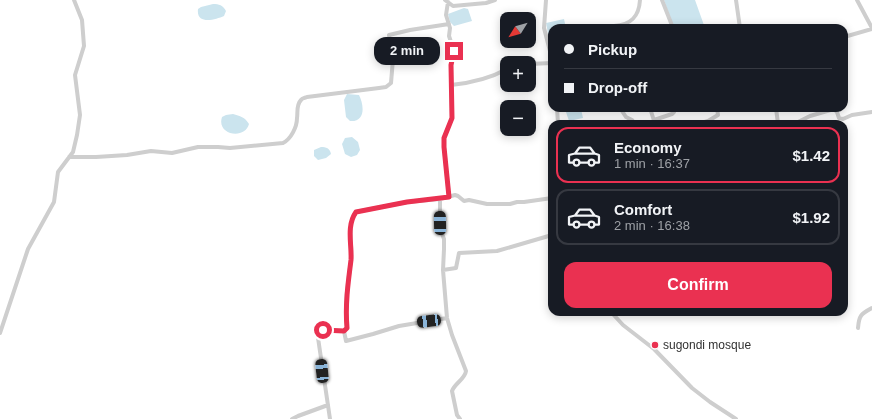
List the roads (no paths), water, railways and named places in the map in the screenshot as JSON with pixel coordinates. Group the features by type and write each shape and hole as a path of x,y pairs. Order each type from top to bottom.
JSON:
{"street":[{"path":"0,334 28,249 54,202 58,172 73,152 80,115 75,75 84,46 82,20 74,0"},
{"path":"446,1 453,6 486,4 495,0"},
{"path":"546,0 544,28 548,40"},
{"path":"624,24 633,20 639,7 640,0"},
{"path":"662,0 671,24"},
{"path":"736,0 739,24"},
{"path":"848,35 872,29 857,0"},
{"path":"446,1 449,36 454,51 451,65 452,118 444,138 449,197"},
{"path":"69,157 96,158 151,151 172,154 198,147 230,148 283,142 288,140 292,134 297,120 297,108 301,100 307,97 379,88 391,84 393,59 389,35 449,24"},
{"path":"536,64 548,63"},
{"path":"451,85 466,84 486,79 500,72"},
{"path":"623,112 626,117 632,120"},
{"path":"659,120 674,112"},
{"path":"710,120 718,116 718,112"},
{"path":"802,120 824,112"},
{"path":"837,112 839,118 843,119 852,115 872,112"},
{"path":"447,318 399,326 346,341 344,331 347,328 346,313 348,275 351,259 350,234 352,218 356,212 400,203 455,195 464,201 469,200 487,204 510,204 548,199"},
{"path":"440,198 440,227 444,244 443,270 447,318 466,371 465,376 453,388 452,391 457,415 460,419"},
{"path":"443,270 456,268 460,253 497,251 548,236"},
{"path":"858,328 858,319 861,314 872,308"},
{"path":"615,316 623,325 654,349 692,388 736,419"},
{"path":"330,419 317,331 344,331"},
{"path":"292,419 328,405"}],"water":[{"path":"664,0 695,0 704,24 673,24"},
{"path":"213,4 224,7 226,11 224,16 211,20 200,17 198,14 198,9"},
{"path":"464,8 468,9 472,21 454,26 450,22 448,14"},
{"path":"564,19 565,24 548,24 548,33 546,23"},
{"path":"347,94 359,95 361,99 363,108 361,116 355,121 350,121 346,117 344,100"},
{"path":"566,112 582,112 583,118 569,120"},
{"path":"233,114 244,118 249,124 246,129 237,134 227,131 223,128 221,123 222,117"},
{"path":"352,137 358,142 360,150 357,155 351,157 345,154 342,144 345,138"},
{"path":"321,147 328,148 331,154 326,158 318,160 314,156 314,150"}],"place":[{"name":"sugondi mosque","path":"655,345"}]}
